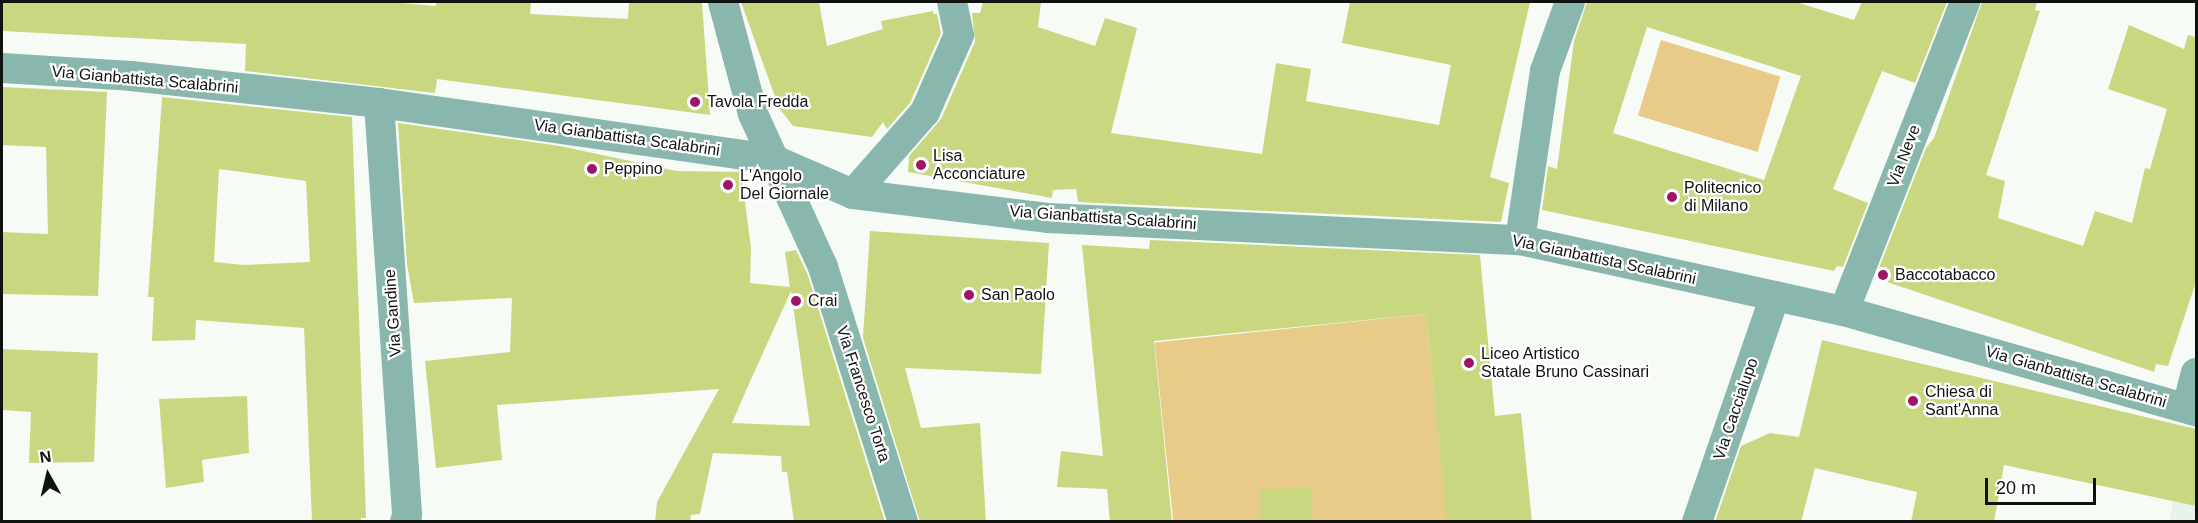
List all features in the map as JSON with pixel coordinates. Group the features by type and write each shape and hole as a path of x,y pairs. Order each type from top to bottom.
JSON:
{"street":[{"name":"Via Francesco Torta","path":"723,2 753,114 771,159 823,267 903,522"},
{"path":"853,194 925,112 959,35 952,2"},
{"path":"1520,240 1545,71 1570,2"},
{"name":"Via Neve","path":"1844,311 1965,2"},
{"name":"Via Gianbattista Scalabrini","path":"2,68 131,76 379,104 771,159 853,194 1048,218 1520,240 1844,311 2192,410"},
{"name":"Via Gandine","path":"379,104 407,514 405,522"},
{"name":"Via Caccialupo","path":"1697,522 1775,296"},
{"path":"2192,410 2196,373"}],"shaded area":[{"path":"1661,40 1781,77 1757,152 1638,116"},
{"path":"1426,314 1448,521 1173,522 1154,343"},
{"path":"2185,438 2196,440 2196,521 2169,522"}],"building":[{"path":"2,2 390,2 436,6 436,2 531,2 530,14 628,19 629,2 702,2 710,115 437,79 435,93 245,71 246,44 2,31"},
{"path":"741,2 819,2 827,46 883,29 881,21 933,11 933,14 937,14 941,33 910,103 887,129 883,122 872,137 793,126 779,108"},
{"path":"983,2 1041,2 1038,27 1095,46 1105,18 1137,28 1111,133 1262,154 1276,63 1311,69 1306,101 1439,125 1451,65 1342,43 1350,2 1530,2 1490,177 1509,183 1501,222 1078,202 1076,189 1053,190 1052,198 908,172 909,156 941,119 975,42 972,13 980,13"},
{"path":"1587,2 1796,2 1854,20 1862,2 1947,2 1915,83 1882,71 1833,189 1868,203 1843,267 1837,266 1834,271 1542,210 1548,166 1557,169 1574,41","holes":["1647,27 1801,76 1764,180 1613,133"]},
{"path":"1982,2 2037,2 2035,10 2040,11 1986,175 2005,181 1998,218 2083,246 2095,211 2132,223 2145,168 2150,169 2167,109 2108,89 2129,25 2184,49 2188,35 2196,37 2196,282 2168,366 2156,364 2154,372 1875,278 1926,148 1934,138"},
{"path":"2,87 107,92 98,296 2,294 2,232 48,234 46,147 2,145"},
{"path":"162,97 352,117 366,518 361,518 361,522 312,522 304,328 196,320 195,340 152,341 154,297 148,297","holes":["219,169 306,181 310,262 244,265 214,262"]},
{"path":"398,123 560,146 677,171 741,172 751,248 750,283 790,287 785,252 796,250 807,273 885,522 794,522 787,472 782,472 781,456 713,453 700,514 691,515 690,522 655,522 657,502 719,389 497,405 502,460 436,468 425,361 510,352 512,298 414,303 407,264","holes":["791,291 810,426 732,423"]},
{"name":"San Paolo","path":"870,231 1049,243 1041,374 905,368 921,428 980,423 986,522 920,522 863,338"},
{"path":"1150,240 1480,255 1495,416 1521,413 1532,522 1447,522 1426,314 1154,341 1172,522 1110,522 1107,489 1057,487 1061,451 1103,456 1082,245 1149,249"},
{"path":"1822,340 2196,429 2196,506 2004,465 1994,522 1911,522 1917,492 1815,468 1801,522 1715,522 1741,446 1770,433 1799,437"},
{"path":"2,349 98,353 94,462 29,463 31,412 2,410"},
{"path":"247,396 249,453 202,460 204,482 166,488 159,399"},
{"path":"1311,487 1313,522 1262,522 1260,490"}],"place":[{"name":"Tavola Fredda","path":"695,102"},
{"name":"Lisa Acconciature","path":"921,165"},
{"name":"Peppino","path":"592,169"},
{"name":"L'Angolo Del Giornale","path":"728,185"},
{"name":"Politecnico di Milano","path":"1672,197"},
{"name":"Baccotabacco","path":"1883,275"},
{"name":"San Paolo","path":"969,295"},
{"name":"Crai","path":"796,301"},
{"name":"Liceo Artistico Statale Bruno Cassinari","path":"1469,363"},
{"name":"Chiesa di Sant'Anna","path":"1913,401"}]}
